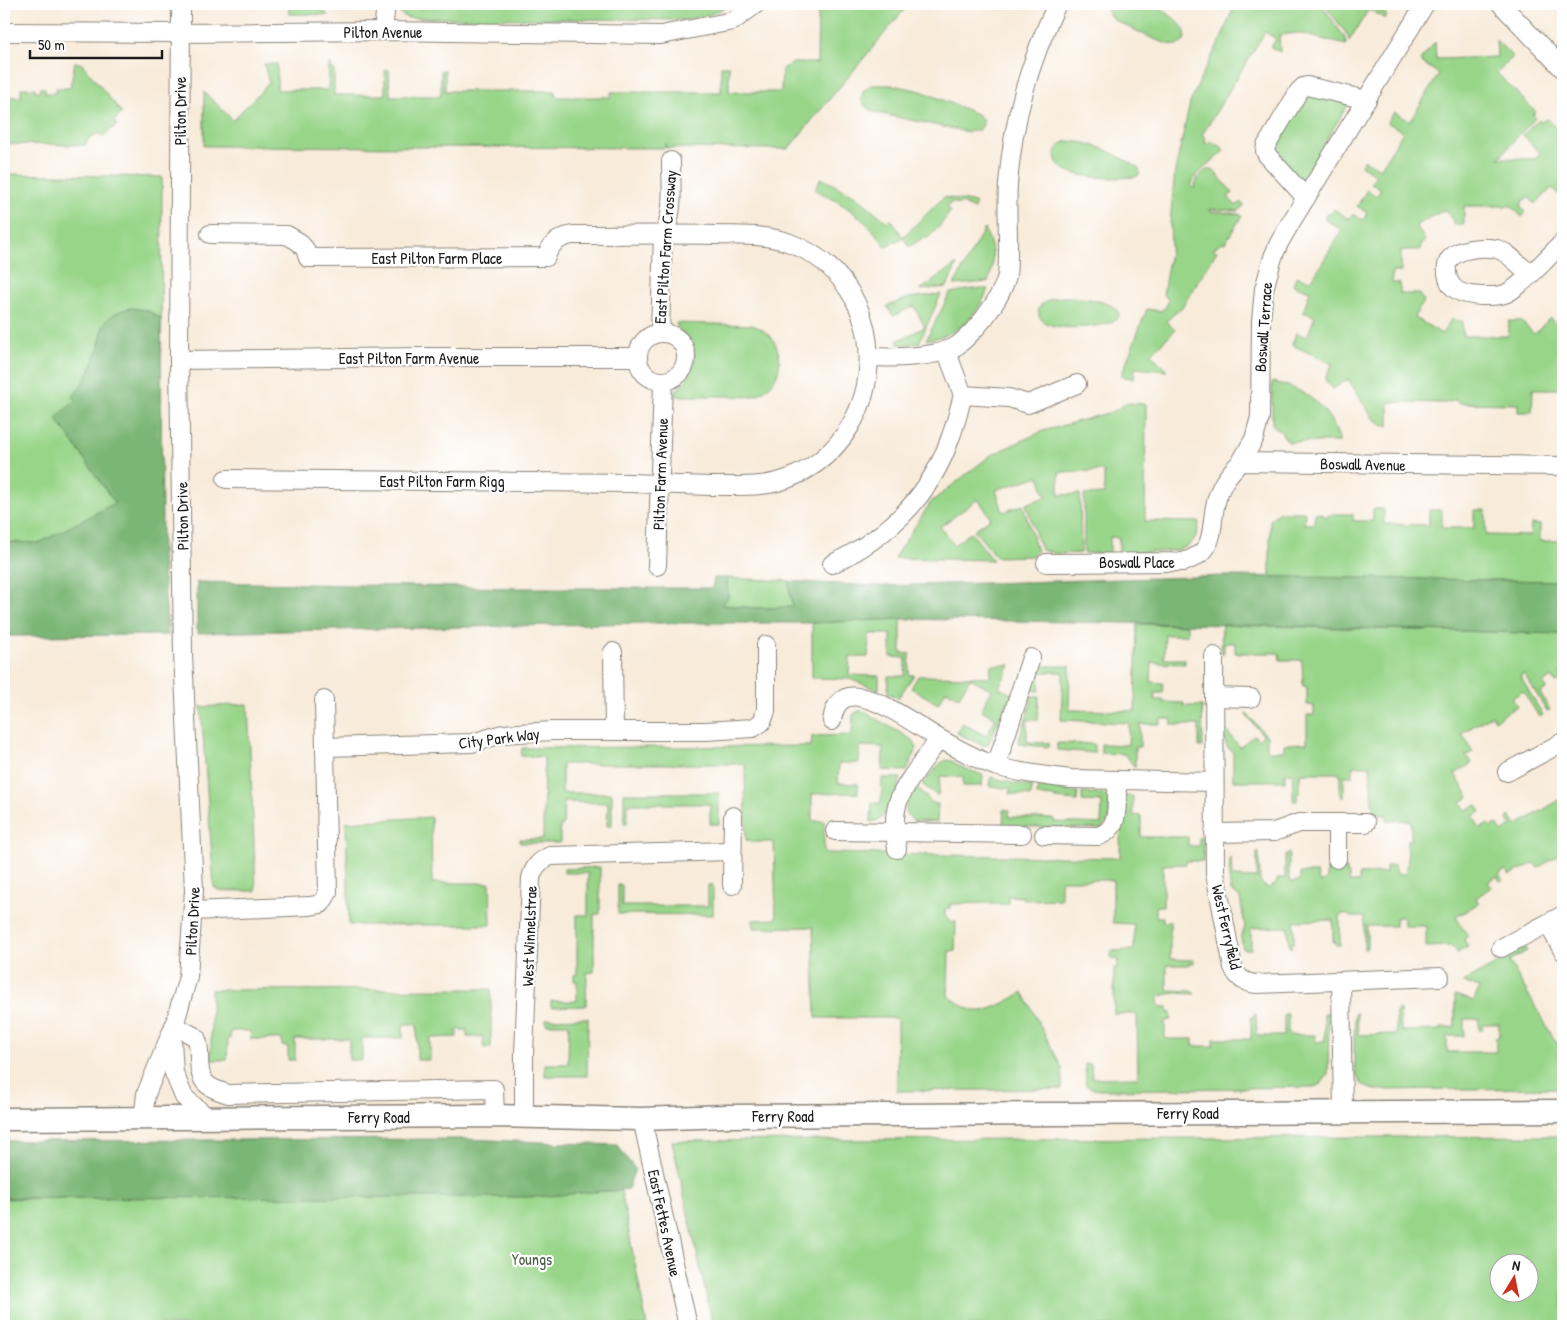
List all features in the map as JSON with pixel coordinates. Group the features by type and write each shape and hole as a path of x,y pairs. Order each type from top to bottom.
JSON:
{"main road":[{"name":"Ferry Road","path":"4,1120 494,1116 642,1120 728,1116 1563,1110"}],"street":[{"name":"Pilton Drive","path":"143,1119 146,1094 173,1030 188,977 194,890 183,654 179,360 181,4"},
{"path":"383,31 386,4"},
{"name":"Pilton Avenue","path":"4,32 383,31 661,35 733,21 756,4"},
{"path":"870,357 896,358 946,350 956,346 977,327 1005,284 1008,266 1008,185 1017,120 1032,60 1056,4"},
{"name":"Boswall Terrace","path":"1241,462 1254,438 1260,417 1262,304 1267,274 1279,243 1425,4"},
{"path":"1501,4 1563,69"},
{"path":"1306,198 1265,151 1266,146 1299,91 1302,87 1307,86 1367,100"},
{"name":"East Pilton Farm Crossway","path":"660,334 664,235 671,208 671,161"},
{"name":"East Pilton Farm Place","path":"210,234 287,235 299,242 305,249 308,258 546,258 552,245 564,236 664,235"},
{"name":"East Pilton Farm Rigg","path":"226,479 756,486 782,481 813,466 837,444 854,419 864,393 870,357 863,320 854,299 836,274 820,260 808,252 781,240 764,237 664,235"},
{"path":"1531,273 1563,242"},
{"path":"660,334 668,334 675,337 685,348 686,363 677,376 663,382 655,380 643,372 639,365 638,357 639,350 647,339 660,334"},
{"path":"832,564 854,554 895,522 920,496 936,468 951,437 963,395 946,350"},
{"name":"East Pilton Farm Avenue","path":"179,360 638,357"},
{"name":"Pilton Farm Avenue","path":"657,566 663,382"},
{"path":"963,395 1008,398 1028,404 1077,384"},
{"name":"Boswall Avenue","path":"1241,462 1563,466"},
{"name":"Boswall Place","path":"1046,563 1183,562 1191,559 1201,553 1209,544 1213,532 1220,490 1229,473 1241,462"},
{"name":"City Park Way","path":"325,747 472,743 502,734 552,731 706,731 753,728 762,722 766,711 766,645"},
{"path":"613,652 614,731"},
{"name":"West Ferryfield","path":"1214,656 1214,833 1216,880 1236,974 1248,983 1257,984 1440,977"},
{"path":"996,766 1031,658"},
{"path":"832,721 834,710 841,701 853,696 861,697 880,704 939,739 996,766 1048,776 1117,781 1214,782"},
{"path":"1214,698 1251,698"},
{"path":"193,911 310,906 320,904 328,893 324,700"},
{"path":"896,840 896,812 902,794 939,739"},
{"path":"1507,772 1563,742"},
{"path":"1044,835 1098,836 1106,834 1111,829 1116,818 1117,781"},
{"path":"732,885 733,816"},
{"path":"1214,833 1269,833 1277,832 1299,823 1366,823"},
{"path":"1337,823 1337,859"},
{"path":"835,831 896,840 1022,834"},
{"name":"West Winnelstrae","path":"524,1117 524,1054 531,888 533,872 537,865 550,856 732,851"},
{"path":"1501,948 1563,915"},
{"path":"1548,924 1563,951"},
{"path":"1341,981 1343,1113"},
{"name":"Pilton Drive","path":"173,1030 174,1073 184,1097 208,1118"},
{"path":"173,1030 196,1037 199,1045 200,1076 208,1086 228,1094 494,1089 494,1116"},
{"name":"East Fettes Avenue","path":"642,1120 688,1326"}],"green space":[{"path":"1139,3 1154,6 1166,12 1178,22 1183,28 1185,39 1180,44 1171,45 1145,35 1113,19 1108,13 1106,4"},
{"path":"284,4 317,4 328,15 289,14 289,8"},
{"path":"398,4 731,4 710,14 686,20 409,18 401,13"},
{"path":"415,4 457,4 420,8"},
{"path":"807,4 909,4 788,149 666,148 666,143 665,148 204,146 204,92 233,120 269,83 264,64 277,64 277,90 328,90 329,64 331,64 331,69 334,69 334,95 385,95 385,70 389,70 390,96 441,96 441,70 445,70 445,91 555,91 556,97 611,97 611,92 721,92 721,66 729,66 729,92 781,92 782,69 793,63 817,63 818,11 806,11"},
{"path":"1235,4 1324,4 1323,7 1345,38 1346,45 1298,33 1279,35 1280,52 1271,47 1276,39 1265,32 1202,135 1206,138 1204,142 1208,144 1210,141 1222,147 1224,151 1195,176 1191,186 1194,188 1198,177 1206,170 1213,170 1233,193 1228,197 1236,206 1241,202 1244,206 1238,211 1210,209 1210,211 1239,214 1242,216 1225,243 1221,242 1213,250 1217,251 1182,307 1166,321 1175,330 1151,354 1167,371 1135,368 1134,379 1121,376 1147,309 1160,311 1165,308 1169,300 1163,295 1171,245 1170,223 1175,171 1190,103 1220,41"},
{"path":"1324,4 1369,4 1387,15 1385,19 1369,9 1349,41 1348,36"},
{"path":"1496,40 1513,57 1497,73 1536,112 1533,115 1536,118 1499,158 1535,159 1540,153 1523,135 1538,120 1541,122 1548,119 1563,134 1563,199 1552,188 1535,204 1530,198 1525,199 1521,207 1526,212 1522,217 1511,206 1464,206 1464,224 1455,225 1446,209 1416,225 1425,241 1421,245 1420,250 1401,250 1401,272 1392,272 1392,283 1400,283 1400,294 1420,294 1424,300 1414,317 1442,334 1452,318 1462,321 1463,336 1508,336 1509,321 1521,321 1534,334 1550,318 1557,325 1563,319 1563,389 1533,389 1532,412 1518,412 1518,404 1461,403 1455,400 1445,403 1389,402 1389,425 1383,426 1372,417 1348,379 1333,389 1325,380 1332,364 1292,345 1296,333 1307,337 1315,316 1303,312 1310,291 1293,285 1296,276 1308,280 1313,278 1342,230 1324,219 1328,212 1331,214 1334,209 1349,219 1352,214 1363,220 1367,213 1357,206 1367,190 1376,196 1381,189 1371,183 1376,175 1361,165 1364,160 1380,169 1403,132 1387,122 1394,112 1410,121 1439,74 1420,61 1435,42 1436,59 1497,57"},
{"path":"75,62 82,64 122,113 114,121 117,125 102,137 99,133 90,137 85,145 4,144 4,99 8,99 8,97 21,97 21,88 35,88 35,91 40,91 40,88 45,88 45,93 56,93 56,88 70,88"},
{"path":"871,85 892,85 921,91 977,114 982,119 983,125 979,130 968,132 877,113 864,105 861,97"},
{"path":"1303,94 1350,101 1300,184 1271,148"},
{"path":"1067,141 1096,146 1139,168 1140,174 1136,177 1103,178 1077,174 1066,170 1058,164 1055,155 1058,146"},
{"path":"4,174 162,177 160,561 4,561"},
{"path":"821,178 856,196 887,222 891,219 903,237 886,247 864,221 836,201 815,190"},
{"path":"944,197 976,203 974,209 962,203 960,205 951,202 947,208 951,211 927,239 925,236 909,247 903,237"},
{"path":"984,229 992,248 992,269 988,282 954,285"},
{"path":"957,264 947,287 920,290"},
{"path":"972,289 988,289 972,316 964,324 947,334 926,340 950,293"},
{"path":"941,294 919,343 899,345 897,341 925,327 914,306 893,316 887,306 909,298"},
{"path":"1054,298 1084,298 1109,305 1118,311 1119,317 1105,324 1071,328 1051,325 1041,319 1039,308 1042,304"},
{"path":"131,308 147,310 161,319 162,555 168,635 4,636 4,542 39,543 115,503 56,418 76,400 73,396 85,380 93,363 105,322 118,312"},
{"path":"676,323 752,325 761,329 772,338 777,346 779,365 776,378 762,392 753,396 674,396 675,391 690,374 694,360 692,346"},
{"path":"1272,382 1296,389 1315,402 1330,420 1340,442 1288,442 1272,424"},
{"path":"1125,403 1146,404 1145,521 1199,522 1198,531 1191,544 1164,552 1119,553 1119,538 1110,537 1110,553 1084,553 1084,495 1104,494 1104,471 1059,472 1059,495 1080,494 1081,553 1057,554 1041,550 1026,504 1046,497 1039,476 996,490 1003,512 1023,505 1037,551 1032,556 996,557 974,530 991,518 978,499 940,527 954,545 971,532 993,560 894,558 931,502 991,455 1043,431 1111,412"},
{"path":"1373,509 1384,509 1384,524 1429,525 1429,510 1442,510 1442,528 1474,528 1474,510 1486,510 1486,535 1530,536 1531,524 1540,525 1540,541 1563,541 1563,581 1270,577 1270,520 1279,512 1305,512 1304,524 1314,524 1315,513 1320,513 1326,517 1332,514 1353,514 1353,521 1373,521"},
{"path":"1227,576 1563,581 1563,634 1288,626 901,619 812,623 645,623 197,633 197,582 516,588 712,588 714,578 727,578 728,597 722,605 755,608 793,607 788,581 882,586"},
{"path":"727,578 788,581 793,607 755,608 722,605 728,597"},
{"path":"901,619 901,653 910,654 909,675 914,675 898,698 888,693 888,676 905,676 906,658 891,657 891,634 869,634 868,657 850,657 849,675 879,676 879,690 849,679 812,678 812,623"},
{"path":"1137,624 1187,625 1187,635 1165,635 1164,659 1185,659 1185,664 1152,663 1151,682 1163,683 1163,693 1155,693 1155,700 1184,703 1184,706 1202,706 1203,747 1199,747 1199,725 1172,725 1171,719 1161,719 1160,724 1140,724 1140,747 1135,747 1135,767 1124,754 1101,753 1101,744 1128,745 1129,723 1061,720 1063,672 1040,672 1039,691 1031,690 1034,676 1044,666 1070,666 1069,710 1135,711"},
{"path":"1222,625 1563,634 1563,669 1560,672 1563,679 1556,683 1552,677 1543,683 1546,689 1540,693 1550,710 1547,711 1524,674 1520,676 1543,715 1539,717 1523,691 1512,698 1517,706 1495,720 1492,715 1462,733 1473,752 1465,756 1472,763 1455,774 1469,797 1461,802 1466,810 1477,805 1481,812 1473,816 1480,829 1488,824 1491,827 1497,824 1502,832 1512,826 1507,818 1510,816 1516,826 1563,798 1563,852 1538,868 1534,863 1510,875 1506,870 1499,874 1503,880 1500,881 1497,876 1488,882 1491,887 1476,898 1479,903 1456,917 1468,936 1464,939 1468,947 1457,953 1453,946 1426,947 1426,926 1404,926 1404,919 1402,917 1395,919 1395,926 1367,926 1367,947 1364,949 1364,917 1350,917 1347,914 1342,914 1340,917 1340,945 1336,945 1336,942 1333,942 1333,920 1294,921 1294,943 1292,943 1292,947 1289,947 1288,927 1251,928 1251,949 1243,949 1241,938 1245,927 1240,898 1231,891 1229,878 1230,857 1232,877 1257,878 1257,853 1259,853 1260,881 1269,888 1276,884 1278,878 1285,878 1285,855 1288,853 1289,879 1292,882 1300,879 1300,873 1317,873 1320,882 1324,882 1327,878 1327,870 1347,869 1349,882 1359,882 1359,874 1386,873 1386,866 1395,865 1396,874 1406,874 1406,865 1408,865 1407,840 1411,840 1411,820 1387,821 1387,815 1373,815 1370,766 1353,766 1353,776 1344,776 1344,797 1340,793 1340,773 1300,773 1300,793 1297,793 1297,801 1293,801 1293,773 1285,773 1285,781 1233,781 1233,752 1226,746 1223,733 1226,731 1240,747 1254,735 1258,740 1263,735 1246,713 1267,736 1267,751 1284,751 1284,744 1307,743 1307,715 1314,715 1314,706 1307,705 1307,687 1303,686 1302,660 1280,660 1279,653 1235,653 1235,643 1224,643 1224,653 1221,653"},
{"path":"991,665 1010,665 999,688 1012,694 988,744 984,746 957,733 962,723 986,736 996,718 981,710 992,690 970,678 959,697 946,690 938,704 911,688 918,676 990,677"},
{"path":"1031,696 1039,696 1038,720 1027,720 1027,742 1049,743 1049,747 1018,743 1029,709"},
{"path":"248,704 256,891 219,891 214,887 201,707"},
{"path":"858,711 863,711 914,741 917,748 907,771 882,770 883,747 860,746 859,763 839,763 838,783 858,784 858,793 812,794 812,821 824,821 824,853 1120,858 1121,796 1133,796 1133,815 1141,816 1141,837 1188,837 1188,846 1199,846 1199,837 1204,838 1203,861 1186,861 1186,864 1163,865 1163,906 1156,906 1156,917 1163,917 1163,922 1170,922 1170,959 1194,960 1194,963 1189,963 1189,965 1167,965 1167,990 1192,991 1195,994 1171,994 1158,998 1158,1004 1162,1007 1168,1007 1168,1013 1171,1013 1171,1020 1165,1021 1165,1039 1193,1039 1193,1046 1213,1046 1214,1039 1251,1039 1251,1017 1254,1017 1254,1014 1256,1014 1257,1036 1284,1036 1284,1014 1288,1014 1288,1035 1315,1035 1315,1042 1325,1041 1324,1013 1329,1013 1328,1075 1321,1084 1314,1087 1100,1090 1086,1085 1085,1064 1091,1064 1092,1078 1138,1077 1137,1014 1114,1014 1114,968 1118,968 1118,959 1111,959 1111,951 1134,950 1134,924 1113,923 1113,880 1061,880 1061,899 1024,900 1024,897 1008,896 1008,904 950,904 950,908 945,910 945,916 950,919 950,922 956,922 955,951 949,951 948,996 969,1009 981,1011 1000,1005 1023,992 1062,1068 1062,1089 897,1091 897,1018 816,1018 813,927 753,928 753,920 776,919 774,842 751,842 746,840 745,764 562,764 562,793 612,793 612,826 607,826 608,803 564,802 563,825 560,826 560,843 520,843 520,839 543,839 544,757 521,756 522,748 811,746 812,736 852,735 853,715"},
{"path":"1057,743 1094,744 1094,753 1057,750"},
{"path":"947,760 983,775 982,786 963,786 963,777 940,776 938,795 936,795 922,784 941,763"},
{"path":"991,777 1032,786 1031,796 1010,794 1010,788 990,787"},
{"path":"882,778 901,778 887,811 883,816 871,822 872,803 881,803"},
{"path":"1038,787 1078,792 1077,801 1037,796"},
{"path":"918,788 932,803 938,804 937,822 913,821 909,816 906,804 910,796"},
{"path":"624,793 719,793 719,824 710,824 710,804 627,804 627,824 624,824"},
{"path":"1082,793 1104,794 1109,798 1109,820 1101,829 1003,826 1004,809 1009,810 1009,817 1054,819 1054,822 1101,824 1102,802 1082,801"},
{"path":"431,817 432,883 490,883 491,925 349,925 346,822"},
{"path":"600,867 600,914 594,914 594,972 587,973 586,1006 551,1007 551,1001 577,1001 577,981 574,981 574,975 577,974 577,915 588,915 588,873 564,873 564,869"},
{"path":"618,885 622,885 622,906 708,906 708,885 713,885 713,915 618,914"},
{"path":"1525,948 1527,951 1509,961 1557,1044 1560,1043 1563,1048 1557,1054 1561,1060 1563,1059 1563,1088 1375,1090 1362,1084 1355,1067 1355,1013 1357,1013 1358,1035 1396,1034 1396,1012 1398,1012 1398,1009 1400,1010 1401,1031 1441,1030 1441,1028 1455,1027 1455,995 1474,1001 1479,988 1463,982","holes":["1464,1019 1479,1019 1479,1030 1483,1030 1483,1024 1499,1024 1499,1036 1496,1037 1496,1052 1447,1052 1447,1036 1464,1036"]},
{"path":"491,989 491,1048 484,1048 483,1037 467,1037 467,1030 457,1030 457,1037 430,1038 430,1060 417,1060 417,1024 403,1024 403,1038 362,1038 362,1060 349,1060 349,1039 295,1039 295,1060 288,1060 288,1047 282,1046 282,1039 251,1039 250,1031 231,1031 230,1039 228,1039 227,1060 211,1060 211,990"},
{"path":"588,1018 587,1076 545,1076 545,1064 568,1064 569,1024 546,1024 546,1019"},
{"path":"1563,1136 1563,1326 713,1326 672,1141"},
{"path":"463,1139 617,1145 635,1169 628,1189 537,1197 4,1198 4,1141"},
{"name":"Youngs","path":"621,1191 647,1326 4,1326 4,1199"}]}
